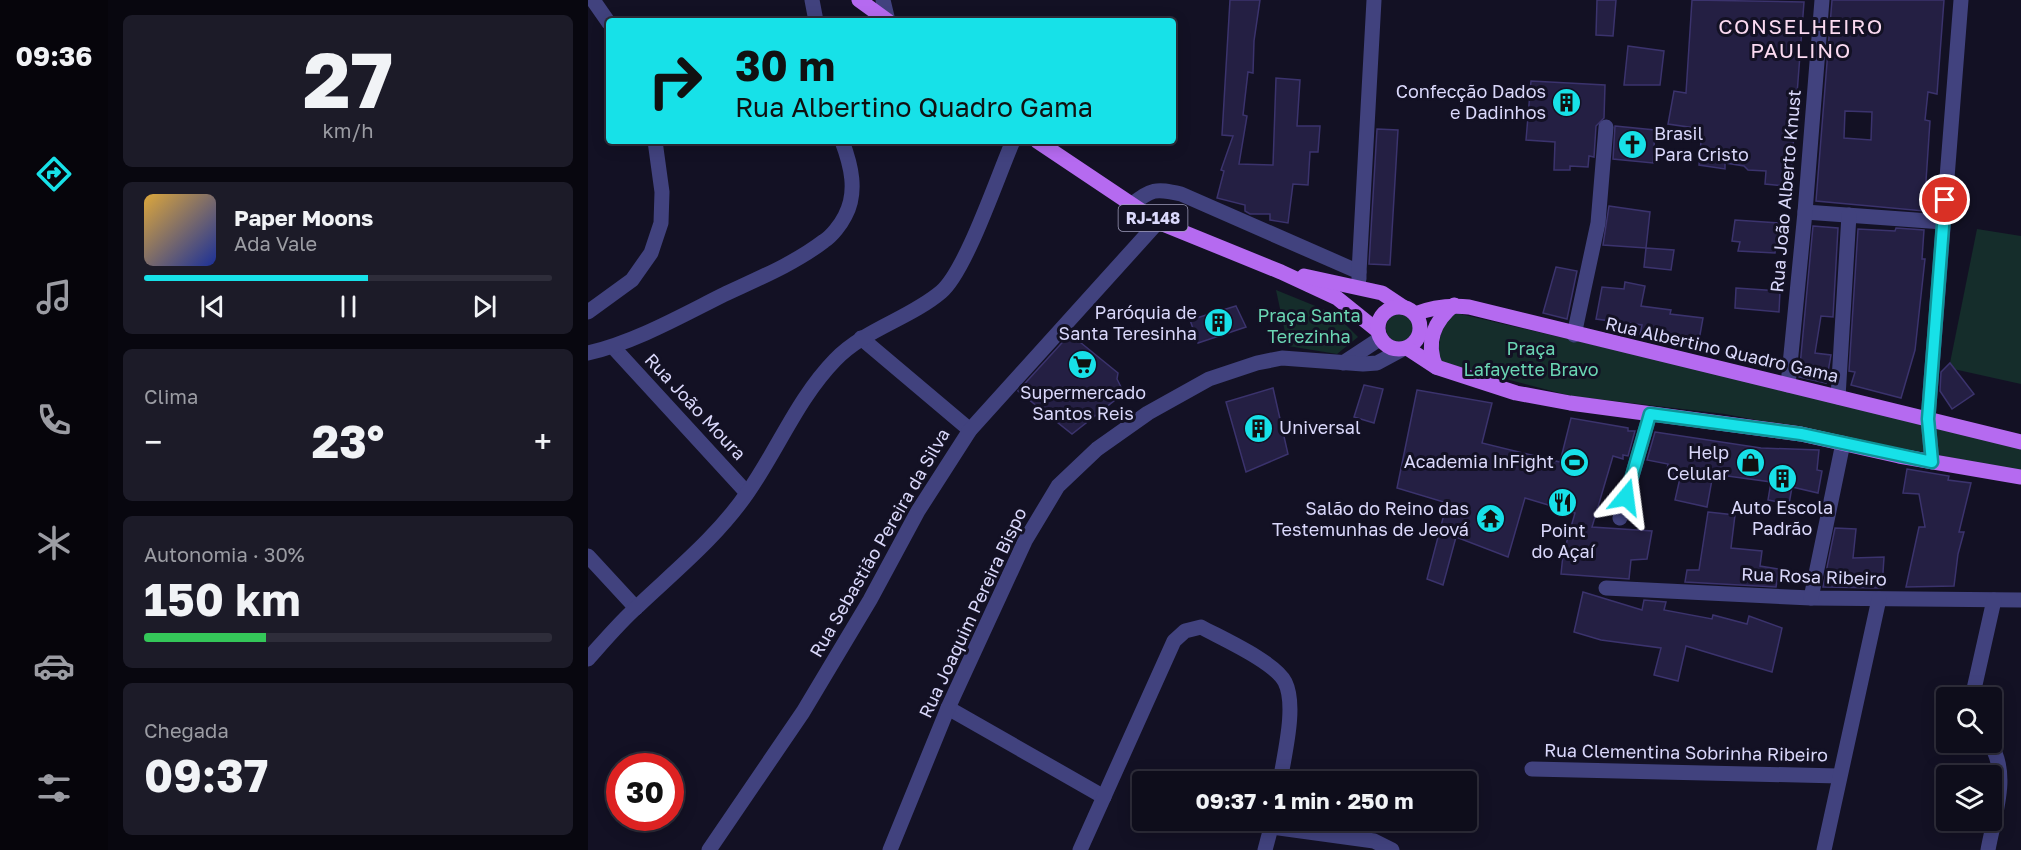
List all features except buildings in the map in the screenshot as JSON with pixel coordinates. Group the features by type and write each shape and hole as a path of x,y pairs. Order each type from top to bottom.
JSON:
{"main road":[{"path":"859,0 884,18"},
{"name":"RJ-148","path":"1041,144 1158,222 1281,272 1337,298 1380,335"},
{"path":"1281,272 1382,293 1409,310 1420,322 1420,333 1416,342 1405,349"},
{"path":"1436,367 1431,344 1433,333 1443,315 1454,306"},
{"name":"Rua Albertino Quadro Gama","path":"1409,310 1454,306 2021,442"},
{"path":"1409,310 1393,308 1385,313 1380,335 1394,349 1405,349 1436,367 1516,393 1650,414 1721,422 2021,477"}],"street":[{"path":"593,0 606,19"},
{"path":"812,0 815,18"},
{"path":"883,0 887,18"},
{"path":"1359,288 1374,0"},
{"name":"Rua João Alberto Knust","path":"1788,386 1822,0"},
{"path":"1932,462 1928,419 1961,0"},
{"path":"1574,335 1598,223 1606,127"},
{"path":"588,312 632,280 651,253 662,224 662,192 655,144"},
{"path":"588,354 613,347 797,259 827,240 845,216 853,190 850,165 843,144"},
{"path":"588,659 636,608 701,548 747,493 803,400 835,360 861,338 929,302 944,290 958,271 1011,144"},
{"path":"1131,205 1151,190 1161,189 1181,194 1359,272"},
{"path":"1805,212 1943,222"},
{"path":"1838,397 1849,215"},
{"name":"Rua Sebastião Pereira da Silva","path":"709,850 803,712 870,600 918,511 970,430 1158,222"},
{"path":"1343,363 1380,335"},
{"path":"861,338 970,430"},
{"name":"Rua João Moura","path":"613,347 747,493"},
{"name":"Rua Joaquim Pereira Bispo","path":"890,850 948,708 1025,541 1058,486 1097,449 1148,413 1218,376 1257,363 1282,358 1377,363 1405,349"},
{"path":"1620,518 1650,414"},
{"path":"1811,598 1843,443"},
{"path":"588,556 636,608"},
{"name":"Rua Rosa Ribeiro","path":"1606,588 1811,598 2021,600"},
{"path":"1824,850 1879,599"},
{"path":"1974,687 1994,600"},
{"path":"1080,850 1174,641 1185,631 1201,627 1271,667 1284,680 1290,699 1281,771"},
{"path":"948,708 1104,797"},
{"path":"1988,850 2000,772 1997,753"},
{"name":"Rua Clementina Sobrinha Ribeiro","path":"1532,769 1839,776"},
{"path":"1265,850 1270,831"},
{"path":"1314,831 1374,841 1392,850"}],"green space":[{"path":"1977,229 2021,236 2021,384 1949,368"},
{"name":"Praça Santa Terezinha","path":"1276,290 1335,314 1358,337 1337,354 1288,346"},
{"name":"Praça Lafayette Bravo","path":"1456,313 1918,420 2021,448 2021,471 1725,414 1571,396 1436,361 1443,323"},
{"path":"1400,314 1410,318 1414,328 1410,338 1400,342 1390,338 1386,328 1390,318"}],"place":[{"name":"Confecção Dados e Dadinhos","path":"1567,102"},
{"name":"Brasil Para Cristo","path":"1633,144"},
{"name":"Paróquia de Santa Teresinha","path":"1218,323"},
{"name":"Supermercado Santos Reis","path":"1083,364"},
{"name":"Universal","path":"1258,428"},
{"name":"Academia InFight","path":"1575,462"},
{"name":"Help Celular","path":"1750,463"},
{"name":"Auto Escola Padrão","path":"1782,479"},
{"name":"Point do Açaí","path":"1563,502"},
{"name":"Salão do Reino das Testemunhas de Jeová","path":"1490,519"}],"district":[{"name":"CONSELHEIRO PAULINO","path":"1801,39"}],"route":[{"path":"1626,497 1650,414 1801,434 1932,462 1928,419 1945,200"}]}
